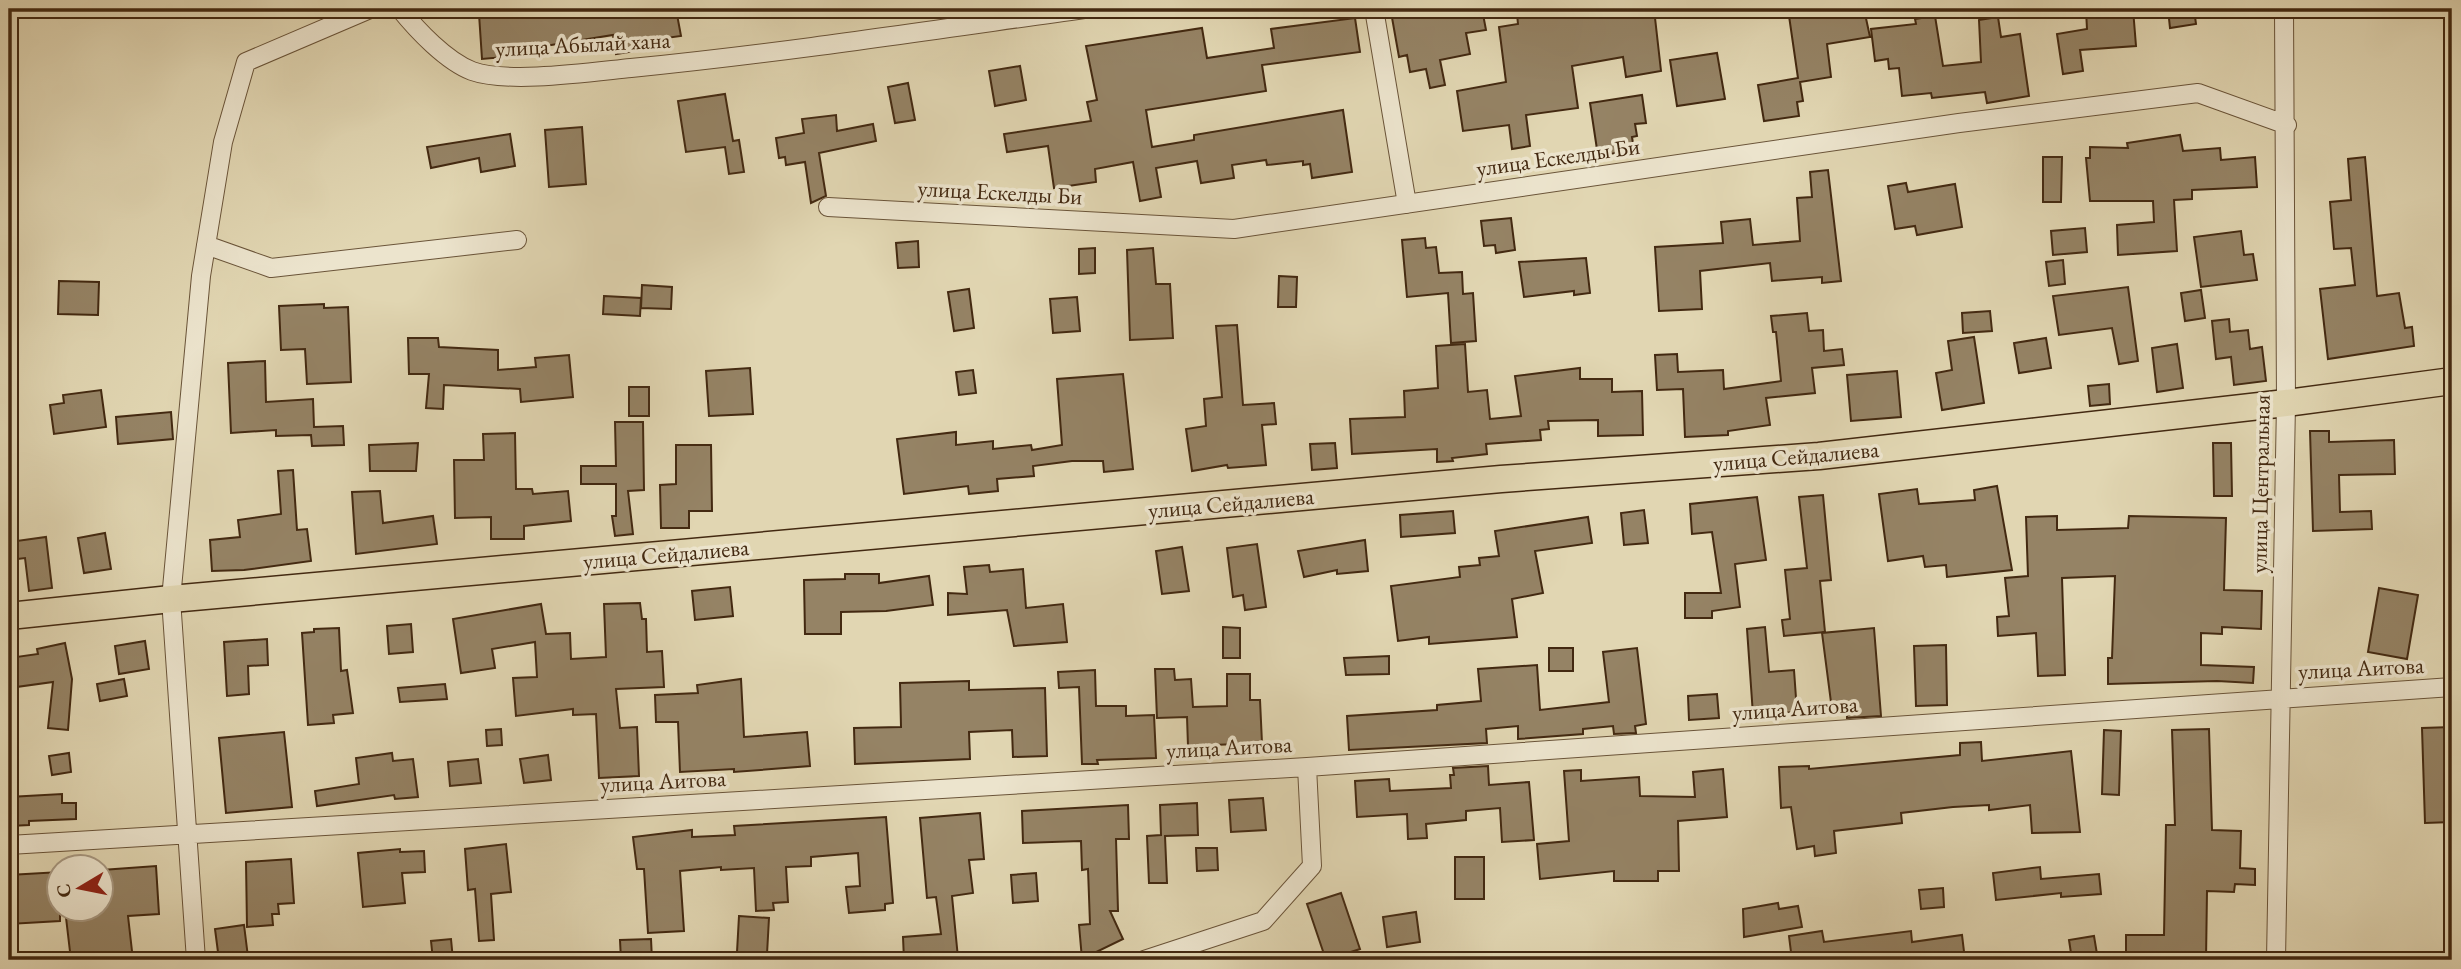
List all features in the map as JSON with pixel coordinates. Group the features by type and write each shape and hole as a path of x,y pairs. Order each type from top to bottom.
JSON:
{"main road":[{"name":"улица Сейдалиева","path":"9,616 171,599 1501,479 1819,456 2286,403 2452,381"}],"street":[{"path":"196,960 171,599 201,276 222,142 246,62 370,9"},
{"name":"улица Абылай хана","path":"400,9 420,34 470,70 491,75 583,73 740,57 1084,9"},
{"path":"1374,9 1407,204"},
{"name":"улица Центральная","path":"2276,960 2286,403 2287,125 2284,9"},
{"name":"улица Ескелды Би","path":"828,207 1234,229 1932,127 2198,93 2287,125"},
{"path":"206,245 271,268 517,240"},
{"name":"улица Аитова","path":"9,845 1307,767 2452,687"},
{"path":"1144,960 1263,921 1312,866 1307,767"}],"building":[{"path":"526,9 676,9 681,36 651,40 653,48 616,54 613,35 514,51 515,56 482,59 479,14"},
{"path":"1406,9 1482,9 1486,30 1466,33 1470,54 1440,60 1445,85 1430,88 1426,69 1410,72 1407,55 1399,57 1391,12"},
{"path":"1526,9 1654,9 1661,71 1626,77 1623,57 1572,66 1578,108 1526,115 1530,146 1512,149 1509,125 1463,131 1457,91 1506,82 1499,27 1518,24 1517,14 1526,12"},
{"path":"1788,9 1864,9 1870,37 1827,44 1831,77 1800,82 1803,101 1797,102 1799,116 1764,121 1758,85 1798,78"},
{"path":"2133,9 2136,46 2080,50 2083,71 2063,74 2057,34 2087,29 2086,10"},
{"path":"2168,9 2194,9 2196,24 2170,28"},
{"path":"1935,16 1943,66 1981,62 1979,20 1998,17 2001,37 2020,34 2029,96 1987,103 1985,92 1932,98 1931,93 1902,96 1899,68 1889,69 1888,59 1875,61 1871,29 1916,24 1915,19"},
{"path":"1355,18 1360,52 1262,65 1266,91 1146,110 1152,147 1194,140 1194,135 1343,110 1352,172 1312,178 1310,164 1303,165 1303,161 1267,165 1266,160 1232,165 1234,178 1201,183 1197,161 1156,168 1161,197 1140,201 1133,162 1095,169 1096,182 1054,188 1048,146 1007,152 1004,134 1091,121 1087,102 1097,100 1086,46 1202,28 1207,58 1274,48 1271,29"},
{"path":"1717,53 1725,99 1677,106 1670,60"},
{"path":"1020,66 1026,100 995,106 989,71"},
{"path":"908,83 915,120 895,123 888,87"},
{"path":"725,94 733,141 739,140 744,172 729,174 725,147 686,152 678,101"},
{"path":"1642,95 1646,123 1635,124 1637,136 1632,137 1634,150 1598,156 1590,103"},
{"path":"836,115 837,131 873,124 876,141 819,153 826,196 811,203 805,162 786,165 785,157 779,158 776,138 804,133 802,119"},
{"path":"582,127 586,184 549,187 545,130"},
{"path":"510,134 515,166 481,172 479,158 431,168 427,147"},
{"path":"2180,135 2183,151 2220,148 2221,160 2255,157 2257,187 2192,190 2192,199 2174,200 2177,251 2118,255 2117,225 2154,222 2153,201 2090,201 2086,158 2090,158 2090,147 2128,148 2127,143"},
{"path":"2043,157 2062,157 2061,202 2043,202"},
{"path":"2365,157 2377,296 2399,293 2405,328 2412,327 2414,346 2328,359 2320,289 2355,285 2351,248 2334,249 2330,202 2351,200 2348,159"},
{"path":"1828,170 1841,281 1822,283 1822,277 1772,281 1770,263 1700,271 1702,309 1659,311 1655,247 1723,243 1721,222 1750,219 1753,245 1800,241 1797,198 1812,197 1810,172"},
{"path":"1906,183 1908,192 1955,184 1962,227 1917,235 1915,226 1895,229 1888,186"},
{"path":"1511,218 1515,250 1496,253 1495,245 1484,246 1481,221"},
{"path":"2085,228 2087,252 2053,255 2051,231"},
{"path":"2241,231 2244,255 2253,254 2257,280 2201,287 2194,237"},
{"path":"1425,238 1426,248 1436,247 1439,273 1462,272 1463,294 1473,293 1476,341 1451,343 1448,293 1407,297 1402,240"},
{"path":"918,241 919,267 898,268 896,243"},
{"path":"1095,248 1095,273 1079,274 1079,249"},
{"path":"1153,248 1156,284 1170,284 1173,338 1130,340 1127,250"},
{"path":"1586,258 1590,293 1574,295 1574,291 1524,297 1519,262"},
{"path":"2063,260 2065,284 2049,286 2046,262"},
{"path":"1279,276 1297,277 1296,307 1278,307"},
{"path":"59,281 99,282 98,315 58,314"},
{"path":"642,285 672,287 671,309 641,308"},
{"path":"2128,287 2138,361 2119,364 2112,328 2059,335 2053,296"},
{"path":"969,289 974,328 954,331 948,292"},
{"path":"2201,290 2205,318 2185,321 2181,293"},
{"path":"604,296 641,298 640,316 603,314"},
{"path":"1077,297 1080,331 1053,333 1050,299"},
{"path":"324,304 324,308 348,307 351,382 307,384 305,349 281,350 279,306"},
{"path":"1990,311 1992,331 1963,333 1962,313"},
{"path":"1807,313 1809,331 1823,330 1824,351 1842,349 1844,365 1812,368 1815,393 1766,398 1770,425 1728,431 1728,435 1685,437 1683,389 1657,390 1655,355 1677,354 1678,372 1723,370 1724,389 1781,381 1776,332 1773,332 1771,316"},
{"path":"2229,319 2230,332 2248,330 2250,349 2262,347 2266,381 2234,385 2231,357 2216,359 2212,321"},
{"path":"1237,325 1243,405 1274,403 1276,424 1262,425 1266,465 1228,468 1227,465 1192,471 1186,429 1206,426 1204,399 1222,397 1216,326"},
{"path":"1974,337 1984,403 1942,410 1936,373 1952,370 1948,341"},
{"path":"408,338 438,338 439,347 498,350 498,370 536,367 535,358 569,355 573,397 521,402 520,389 444,385 443,409 426,408 429,374 409,374"},
{"path":"2046,338 2051,368 2019,373 2014,343"},
{"path":"1465,344 1468,392 1487,390 1490,419 1521,416 1515,376 1580,368 1580,379 1612,379 1612,392 1642,391 1643,435 1598,436 1598,420 1548,421 1549,429 1540,430 1541,440 1486,444 1487,454 1452,458 1453,461 1437,462 1437,449 1352,454 1350,419 1405,417 1404,391 1438,388 1436,346"},
{"path":"2177,344 2183,388 2157,392 2152,348"},
{"path":"265,361 266,402 313,399 314,427 343,426 344,445 312,446 311,435 276,436 276,430 231,433 228,363"},
{"path":"750,368 753,414 709,416 706,371"},
{"path":"973,370 976,393 959,395 956,372"},
{"path":"1897,371 1901,417 1851,421 1847,375"},
{"path":"1123,374 1133,469 1104,472 1103,461 1072,461 1033,466 1034,476 997,479 998,491 969,494 968,486 904,494 897,439 956,432 956,445 993,441 993,449 1031,445 1032,450 1062,445 1057,379"},
{"path":"2109,384 2110,404 2090,406 2088,386"},
{"path":"629,387 649,387 649,416 629,416"},
{"path":"101,390 106,427 54,434 50,405 64,403 63,395"},
{"path":"171,412 173,439 118,444 116,417"},
{"path":"615,422 643,422 644,490 628,491 633,534 615,536 612,516 616,516 616,484 581,484 581,466 616,466"},
{"path":"2310,431 2329,431 2329,442 2394,440 2395,474 2339,475 2340,512 2371,511 2372,529 2313,531"},
{"path":"515,433 516,489 532,489 533,494 568,491 571,521 524,526 524,539 491,539 491,517 455,518 454,460 484,460 483,434"},
{"path":"418,443 416,471 370,471 369,445"},
{"path":"1335,443 1337,468 1312,470 1310,444"},
{"path":"2213,443 2231,443 2232,496 2214,496"},
{"path":"676,445 711,445 712,511 689,511 689,528 661,528 660,485 676,484"},
{"path":"293,470 297,530 307,529 311,561 244,570 212,571 210,540 240,537 238,520 281,514 278,471"},
{"path":"1997,486 2012,570 1947,577 1946,565 1925,567 1923,556 1888,561 1879,494 1917,489 1919,504 1975,500 1974,490"},
{"path":"380,491 383,523 433,516 437,544 356,554 352,492"},
{"path":"1823,495 1831,580 1820,581 1825,632 1784,636 1782,620 1790,619 1785,570 1807,568 1799,497"},
{"path":"1757,497 1766,560 1735,564 1740,607 1712,611 1712,618 1685,618 1685,593 1721,593 1712,532 1692,534 1690,504"},
{"path":"1644,510 1648,543 1624,545 1621,513"},
{"path":"1453,511 1455,533 1401,537 1400,515"},
{"path":"2057,516 2057,530 2128,528 2129,516 2226,518 2224,590 2262,591 2261,629 2222,627 2222,634 2201,633 2201,665 2254,667 2253,683 2217,681 2108,684 2108,658 2112,658 2115,576 2062,578 2065,675 2038,676 2036,633 1998,636 1997,617 2009,616 2005,578 2028,576 2026,517"},
{"path":"1588,517 1592,543 1535,551 1543,593 1512,599 1517,637 1429,644 1429,637 1398,641 1391,586 1460,577 1459,567 1480,565 1479,558 1499,556 1495,531"},
{"path":"105,533 111,569 84,573 78,538"},
{"path":"46,537 52,588 29,591 25,558 9,560 9,542"},
{"path":"1365,540 1368,571 1337,574 1337,570 1304,577 1298,551"},
{"path":"1257,544 1266,607 1245,610 1243,595 1233,597 1227,548"},
{"path":"1182,547 1189,591 1162,594 1156,551"},
{"path":"989,565 990,572 1023,569 1026,608 1063,604 1067,642 1014,646 1007,610 948,615 948,593 967,594 964,567"},
{"path":"845,574 879,574 879,583 929,576 933,605 886,611 841,612 841,634 805,634 804,580 845,579"},
{"path":"730,587 733,616 695,620 692,591"},
{"path":"2379,588 2418,595 2407,659 2368,652"},
{"path":"640,603 642,619 646,619 647,652 662,651 664,687 616,689 620,728 637,727 639,776 599,778 596,714 573,715 573,709 516,716 513,678 537,677 535,642 492,649 495,668 461,673 453,619 541,604 546,634 570,633 571,659 606,657 604,604"},
{"path":"411,624 413,652 389,654 387,626"},
{"path":"1223,627 1240,628 1240,658 1223,658"},
{"path":"1765,627 1769,672 1794,670 1797,712 1753,715 1747,629"},
{"path":"339,628 341,671 347,670 353,713 333,715 334,723 308,725 302,633 314,632 314,629"},
{"path":"1874,628 1881,716 1847,718 1847,709 1832,710 1822,633"},
{"path":"267,639 268,665 248,666 249,694 227,696 224,642"},
{"path":"145,641 149,669 119,674 115,646"},
{"path":"65,643 72,679 68,730 48,728 53,682 9,688 9,658 38,654 37,649"},
{"path":"1946,645 1947,705 1916,706 1914,646"},
{"path":"1549,648 1573,648 1573,671 1549,671"},
{"path":"1637,648 1646,724 1635,726 1636,733 1614,734 1613,726 1583,729 1583,734 1518,739 1518,726 1486,729 1487,743 1349,750 1347,716 1437,710 1437,705 1481,701 1478,669 1537,665 1540,710 1609,702 1603,652"},
{"path":"1389,656 1389,674 1346,675 1344,658"},
{"path":"1155,669 1174,669 1175,680 1191,679 1193,707 1227,706 1227,674 1250,674 1250,700 1260,700 1262,743 1188,746 1187,717 1157,718"},
{"path":"1095,670 1096,706 1126,706 1126,716 1154,715 1156,758 1097,760 1098,764 1082,764 1079,687 1059,688 1058,672"},
{"path":"124,679 127,696 100,701 97,684"},
{"path":"741,679 744,737 807,732 810,766 734,772 734,769 680,772 678,722 656,722 655,695 698,693 697,685"},
{"path":"969,681 969,690 1045,688 1047,756 1013,757 1012,730 969,732 970,759 855,764 854,728 901,727 900,683"},
{"path":"445,684 447,699 400,702 398,688"},
{"path":"1717,694 1719,718 1689,720 1688,696"},
{"path":"2452,727 2452,822 2425,823 2422,728"},
{"path":"501,729 502,745 487,746 486,730"},
{"path":"2209,729 2212,830 2241,831 2240,868 2255,869 2255,885 2235,884 2234,892 2207,891 2206,960 2126,960 2126,935 2164,935 2166,825 2175,825 2172,730"},
{"path":"2104,730 2121,731 2119,795 2102,794"},
{"path":"284,732 292,807 226,813 219,738"},
{"path":"1981,742 1982,761 2071,751 2080,832 2032,833 2030,805 1989,810 1989,805 1953,807 1901,813 1902,823 1834,831 1836,853 1815,856 1814,846 1797,849 1791,807 1781,808 1779,767 1809,766 1809,769 1960,755 1960,743"},
{"path":"69,753 71,772 52,775 49,756"},
{"path":"392,753 393,761 413,759 418,797 395,799 394,795 317,806 315,791 359,784 356,758"},
{"path":"548,755 551,780 524,783 520,759"},
{"path":"478,759 481,783 450,786 448,762"},
{"path":"1488,766 1489,785 1529,782 1534,840 1502,842 1500,808 1466,811 1466,820 1426,824 1427,838 1408,839 1407,814 1357,817 1355,781 1389,779 1390,791 1451,788 1450,775 1454,775 1453,768"},
{"path":"1723,769 1727,817 1678,821 1679,871 1658,871 1658,881 1614,881 1614,871 1540,879 1537,844 1569,841 1564,771 1581,770 1581,781 1639,777 1640,796 1695,797 1693,772"},
{"path":"62,794 62,803 76,803 76,819 29,821 29,825 10,826 9,797"},
{"path":"1263,798 1266,830 1231,832 1229,800"},
{"path":"1197,803 1198,835 1165,836 1167,883 1149,883 1147,836 1161,835 1160,805"},
{"path":"1128,805 1129,839 1116,839 1118,911 1110,911 1123,939 1082,959 1079,925 1090,924 1088,869 1082,870 1081,841 1023,843 1022,811"},
{"path":"980,813 984,859 969,860 973,893 952,896 958,958 904,960 903,937 941,934 936,897 927,898 920,818"},
{"path":"886,817 893,903 885,904 885,910 849,913 846,887 860,886 858,853 811,857 811,866 786,867 788,902 773,903 774,910 756,911 754,868 721,870 721,867 680,871 684,931 648,933 644,869 637,869 633,837 692,830 692,837 735,835 734,826"},
{"path":"506,844 511,892 491,894 494,940 479,941 475,889 468,890 465,849"},
{"path":"1196,848 1217,848 1218,870 1197,871"},
{"path":"400,849 400,852 424,851 425,872 402,873 405,903 363,907 358,853"},
{"path":"1455,857 1484,857 1484,899 1455,899"},
{"path":"291,859 294,903 278,904 279,914 272,914 273,925 247,927 246,862"},
{"path":"156,866 159,914 128,916 133,960 71,960 67,923 116,923 116,869"},
{"path":"2040,867 2041,879 2099,874 2101,894 2061,897 2061,893 1996,900 1993,873"},
{"path":"46,873 46,922 9,924 9,875"},
{"path":"1036,873 1038,901 1013,903 1011,875"},
{"path":"1943,888 1944,907 1921,909 1919,890"},
{"path":"1341,893 1360,949 1326,960 1307,904"},
{"path":"1778,903 1779,909 1798,906 1802,927 1744,937 1743,909"},
{"path":"1416,912 1420,942 1387,947 1383,917"},
{"path":"739,916 769,918 767,954 737,952"},
{"path":"244,925 248,957 219,960 215,929"},
{"path":"1822,931 1824,942 1911,931 1912,942 1962,935 1965,960 1792,960 1789,936"},
{"path":"2094,936 2098,960 2072,960 2069,940"},
{"path":"451,939 453,960 433,960 431,941"},
{"path":"651,939 652,960 621,960 620,940"}]}
